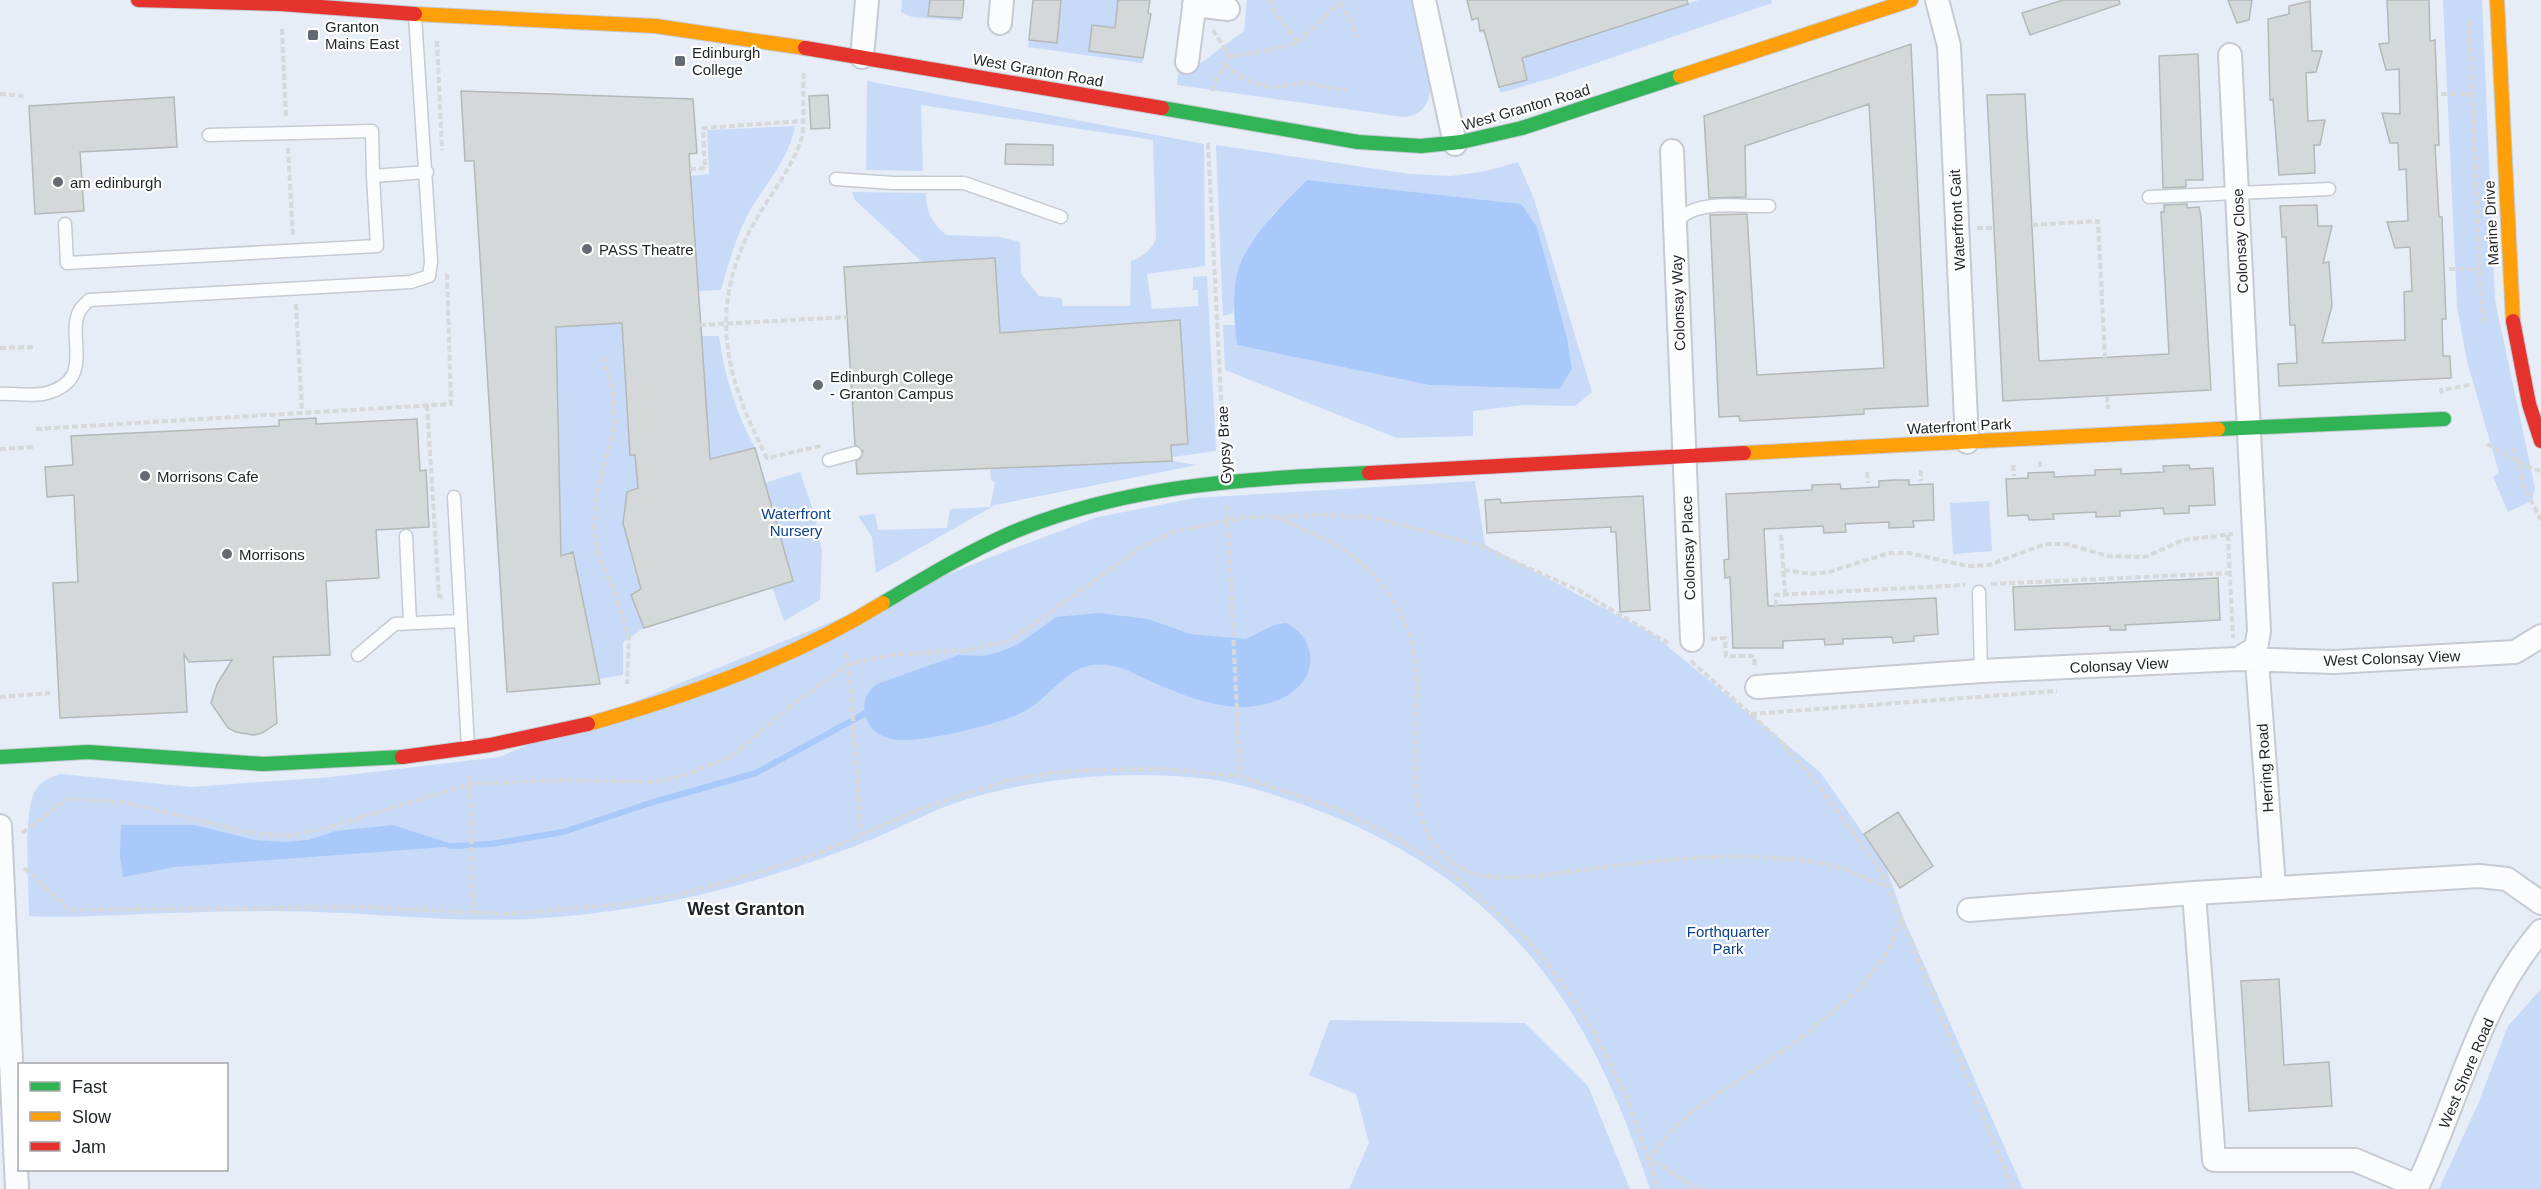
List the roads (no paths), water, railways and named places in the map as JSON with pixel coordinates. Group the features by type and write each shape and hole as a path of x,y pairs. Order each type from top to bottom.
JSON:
{"street":[{"name":"West Granton Road","path":"138,0 373,6 414,14 655,26 862,57 1379,146 1421,147 1455,144 1522,128 1911,0"},
{"path":"862,57 867,0"},
{"path":"1000,23 1002,0"},
{"path":"1424,0 1455,144"},
{"name":"Waterfront Gait","path":"1937,0 1949,46 1967,442"},
{"name":"Marine Drive","path":"2497,0 2514,333 2529,404 2541,441"},
{"path":"1187,62 1207,5"},
{"name":"Colonsay Close","path":"2230,55 2249,427"},
{"name":"Colonsay Way","path":"1672,151 1684,456"},
{"name":"Waterfront Park","path":"0,757 82,752 261,764 397,758 468,749 623,714 794,650 862,616 946,566 1030,526 1086,506 1142,492 1226,482 1684,456 2444,419"},
{"path":"2246,656 2259,631 2249,427"},
{"name":"Colonsay Place","path":"1683,648 1684,456"},
{"name":"West Colonsay View","path":"2246,656 2334,662 2515,652 2541,636"},
{"name":"Colonsay View","path":"1757,687 2246,656"},
{"name":"Herring Road","path":"2246,656 2274,887"},
{"path":"1,837 17,1189"},
{"path":"1969,910 2274,887 2479,876 2507,879 2541,903"},
{"path":"2194,893 2214,1160 2355,1160 2416,1188"},
{"name":"West Shore Road","path":"2416,1188 2447,1118 2475,1043 2522,953 2541,931"}],"lane":[{"path":"0,394 47,393 70,380 78,357 79,312 89,300 411,282 429,276 431,262 427,172 414,14"},
{"path":"65,224 67,263 377,246 372,131 209,135"},
{"path":"373,176 427,172"},
{"path":"836,179 893,183 963,183 1061,218"},
{"path":"2149,197 2329,189"},
{"path":"1675,224 1683,213 1696,208 1769,206"},
{"path":"829,460 855,453"},
{"path":"454,497 468,749"},
{"path":"406,536 410,623"},
{"path":"1981,671 1984,588"},
{"path":"358,655 395,624 460,621"}],"water":[{"path":"1307,180 1521,204 1537,227 1567,337 1572,369 1560,389 1429,385 1237,345 1234,314 1235,292 1241,262 1262,228"},
{"path":"1099,613 1148,619 1190,634 1246,639 1274,625 1286,623 1303,637 1308,646 1310,666 1300,685 1291,693 1255,706 1227,706 1212,703 1182,694 1124,669 1096,665 1071,673 1025,711 983,726 945,735 900,740 880,734 869,725 864,709 865,700 877,684 959,655 983,656 1000,652 1020,643 1056,617"},
{"path":"121,825 194,825 255,840 284,842 308,840 336,831 393,825 458,846 175,867 123,877 120,856"}],"waterway":[{"path":"450,846 491,844 563,832 650,803 756,773 864,714"}],"place":[{"name":"Granton Mains East","path":"313,35"},
{"name":"Edinburgh College","path":"680,61"},
{"name":"am edinburgh","path":"58,182"},
{"name":"PASS Theatre","path":"587,249"},
{"name":"Edinburgh College - Granton Campus","path":"818,385"},
{"name":"Morrisons Cafe","path":"145,476"},
{"name":"Morrisons","path":"227,554"}],"district":[{"name":"West Granton","path":"746,909"}],"park label":[{"name":"Waterfront Nursery","path":"796,522"},
{"name":"Forthquarter Park","path":"1728,940"}]}
